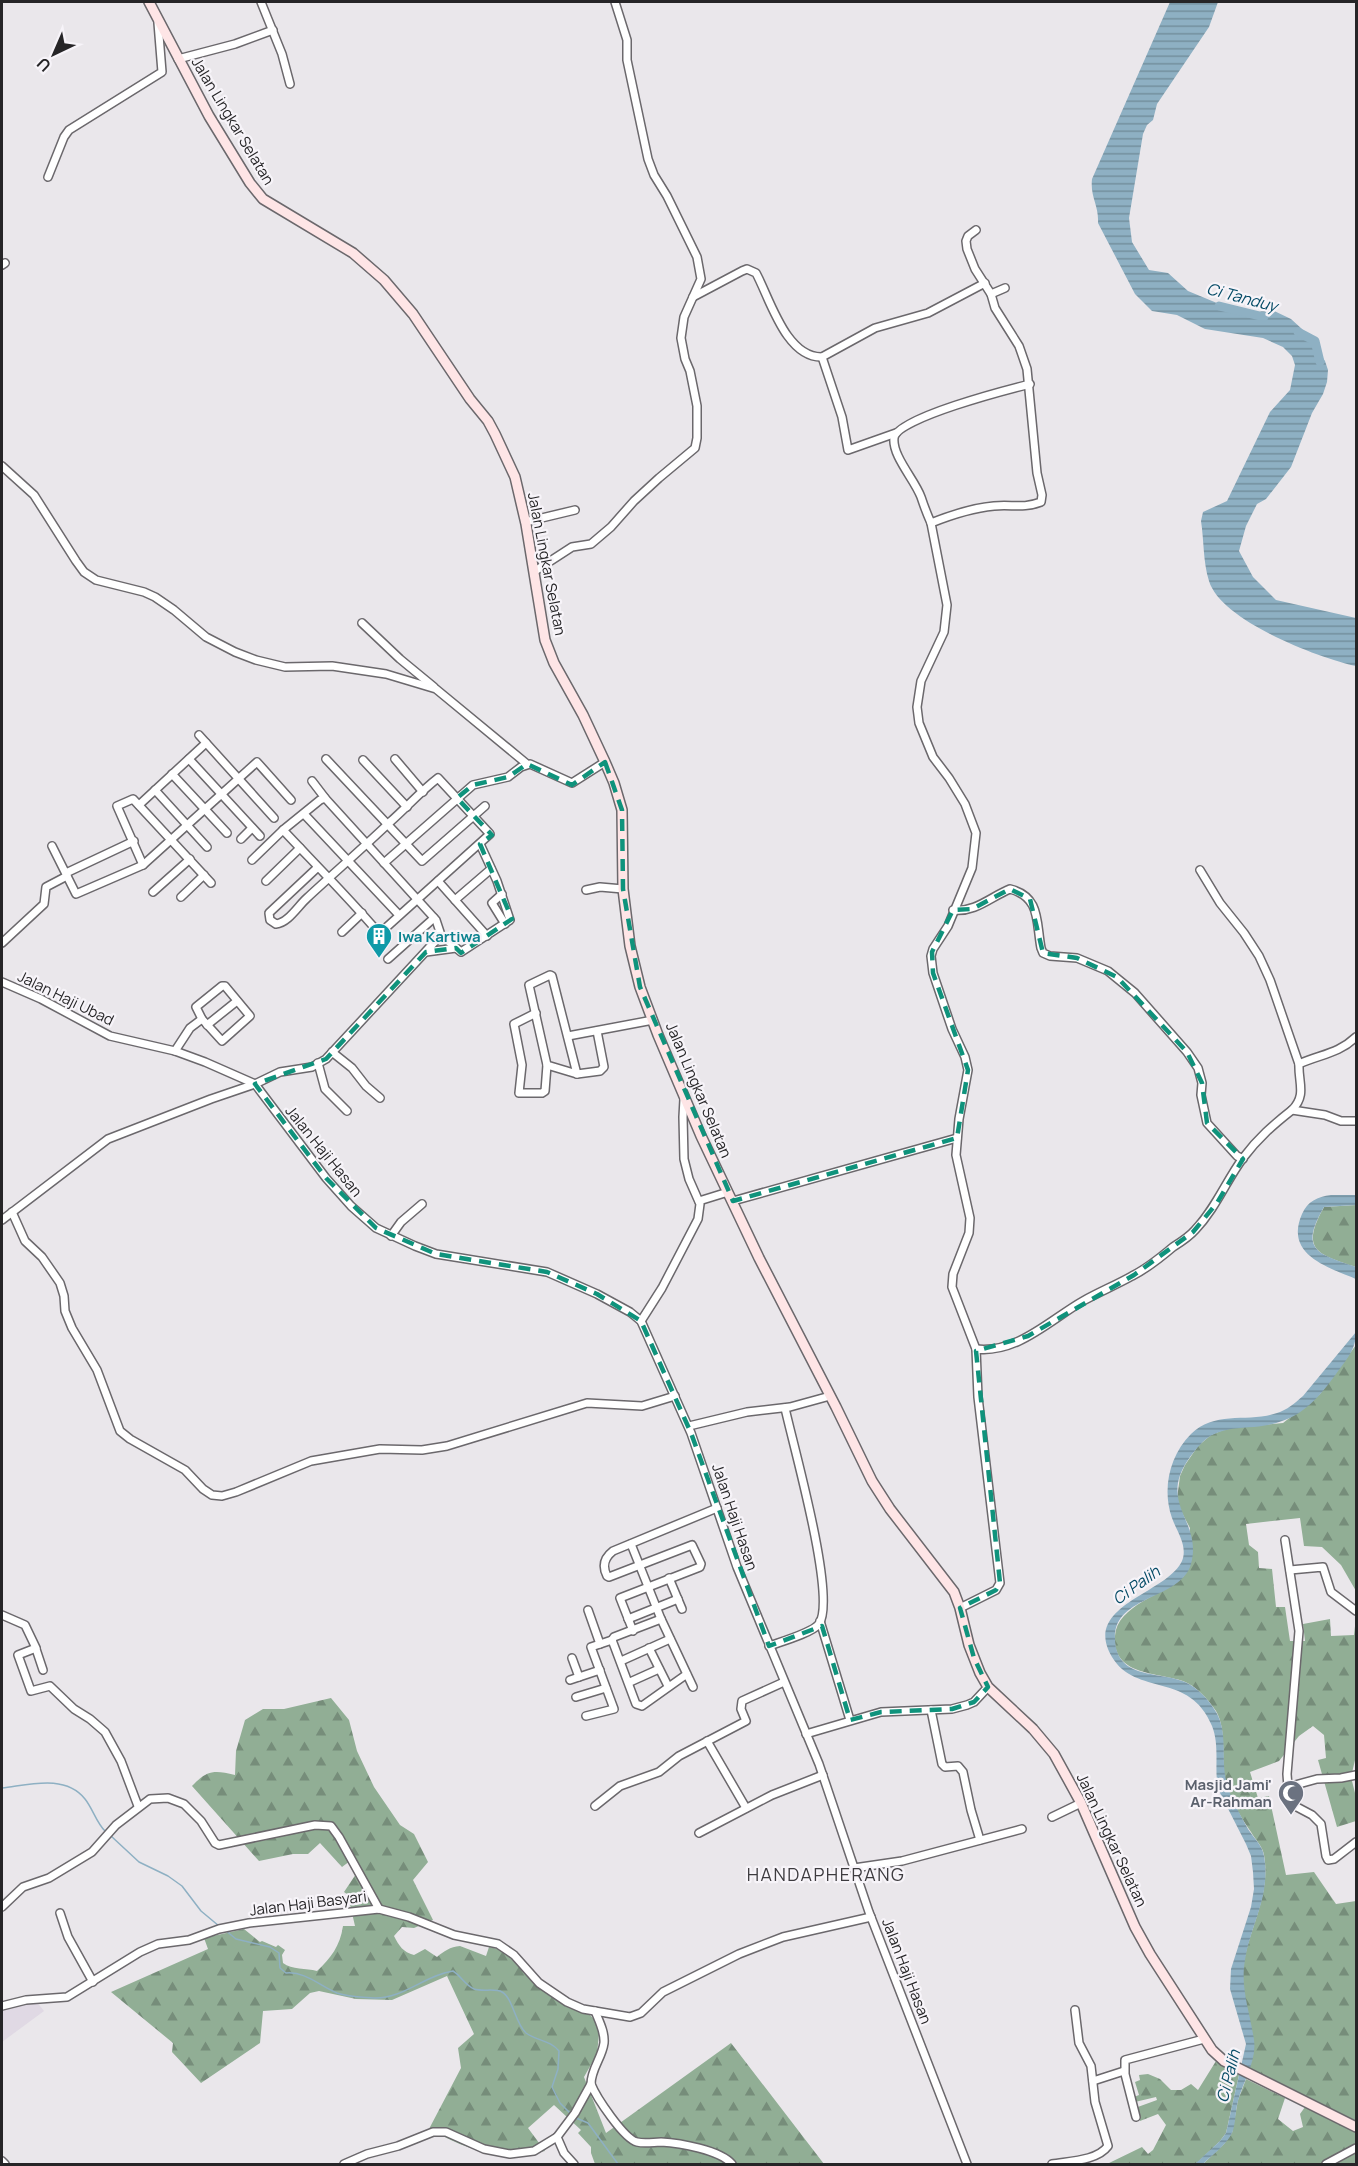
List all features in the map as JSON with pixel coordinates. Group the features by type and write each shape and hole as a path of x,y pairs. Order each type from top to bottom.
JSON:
{"street":[{"name":"Jalan Lingkar Selatan","path":"149,2 178,59 250,183 263,199 353,253 384,280 413,314 488,421 515,477 535,571 545,640 554,663 583,715 605,762 622,810 623,890 630,946 640,987 653,1020 684,1097 759,1258 872,1481 890,1509 945,1580 960,1608 974,1658 988,1687 1008,1704 1054,1754 1081,1803 1135,1927 1204,2039 1224,2061 1356,2127"},
{"path":"261,2 282,54 290,84"},
{"path":"535,571 572,547 591,544 654,483 695,448 697,438 697,406 681,338 684,317 701,279 697,257 648,159 627,60 627,40 615,2"},
{"path":"48,177 69,130 162,72 158,20"},
{"path":"178,59 235,44 273,30"},
{"path":"931,523 973,509 996,506 1017,507 1041,502 1027,369 1019,346 995,308 991,294 975,269 967,249 968,236 976,230"},
{"path":"693,297 742,270 750,270 758,277 794,345 810,355 822,357 875,328 928,313 985,283"},
{"path":"991,294 1005,288"},
{"path":"822,357 842,417 848,450 896,433 914,421 948,408 1030,384"},
{"path":"896,433 894,439 897,452 921,496 931,523 945,593 944,632 921,681 917,706 919,723 933,757 965,804 976,833 972,868 948,926 931,956 933,973 968,1070 956,1155 970,1218 969,1228 953,1274 952,1287 976,1349 978,1397 1000,1583 996,1590 960,1608"},
{"path":"2,466 34,495 84,572 106,584 144,592 155,597 206,637 235,652 277,666 332,666 375,672 436,689"},
{"path":"525,522 575,510"},
{"path":"362,623 400,659 527,765 572,783 605,762"},
{"path":"199,735 274,819"},
{"path":"139,805 206,743"},
{"path":"189,759 260,836"},
{"path":"326,759 423,861 485,806"},
{"path":"395,759 423,792"},
{"path":"363,760 407,807"},
{"path":"52,846 76,894 143,865 189,826 257,762 291,800"},
{"path":"384,863 473,785 508,777 527,765"},
{"path":"172,774 227,832"},
{"path":"283,830 318,867 328,878 362,913 380,933 490,834 438,778 328,878 283,922 276,924 270,920 269,913 318,867"},
{"path":"312,781 434,918 441,935 463,951 505,924 511,917 480,844"},
{"path":"155,790 207,848"},
{"path":"252,860 283,830 326,798"},
{"path":"143,865 117,806 133,799 212,883"},
{"path":"304,814 399,915"},
{"path":"241,839 252,828"},
{"path":"2,943 44,904 46,887 134,841"},
{"path":"267,881 300,848"},
{"path":"153,892 190,859"},
{"path":"455,900 491,869"},
{"path":"976,1349 1009,1345 1028,1336 1083,1301 1158,1260 1193,1232 1207,1216 1243,1159 1267,1129 1298,1104 1302,1093 1299,1064 1270,980 1259,956 1220,903 1200,870"},
{"path":"181,897 204,875"},
{"path":"438,881 487,936"},
{"path":"301,883 312,894"},
{"path":"586,890 600,887 623,890"},
{"path":"953,910 972,909 1010,889 1025,895 1034,906 1043,953 1050,956 1077,958 1118,977 1187,1052 1198,1068 1207,1123 1237,1156 1243,1159"},
{"path":"502,894 492,903 505,924"},
{"path":"342,932 362,913"},
{"path":"388,958 434,918"},
{"path":"2,1220 108,1139 255,1084 280,1072 299,1070 318,1063 332,1052 441,935"},
{"path":"426,952 456,948"},
{"path":"536,1013 514,1024 522,1065 518,1092 542,1093 545,1091 547,1065 536,1013 529,985 551,975 577,1074"},
{"name":"Jalan Haji Ubad","path":"2,982 41,999 110,1036 174,1051 255,1084"},
{"path":"222,986 225,986 237,1001 249,1017 223,1041 220,1040 196,1007 222,986"},
{"path":"174,1051 190,1028 205,1022 237,1001"},
{"path":"568,1036 653,1020"},
{"path":"547,1065 577,1074 600,1071 604,1067 597,1030"},
{"path":"1299,1064 1332,1053 1346,1046 1356,1037"},
{"path":"332,1052 352,1068 366,1086 380,1098"},
{"path":"318,1063 325,1089 347,1111"},
{"name":"Jalan Haji Hasan","path":"255,1084 326,1178 351,1206 376,1228 436,1254 547,1272 597,1294 630,1312 641,1321 689,1426 737,1567 823,1775 871,1917 967,2164"},
{"path":"641,1321 662,1288 698,1219 700,1204 688,1179 684,1159 682,1117 684,1097"},
{"path":"1292,1110 1325,1115 1341,1121 1356,1121"},
{"path":"733,1201 957,1138"},
{"path":"699,1201 728,1192"},
{"path":"392,1236 401,1222 422,1204"},
{"path":"12,1212 25,1241 42,1257 60,1283 65,1311 72,1328 97,1370 120,1431 185,1470 212,1495 222,1496 236,1492 311,1461 380,1449 422,1449 447,1446 580,1405 600,1403 642,1406 675,1396"},
{"path":"689,1426 747,1412 785,1408 830,1396"},
{"path":"769,1646 815,1629 823,1613 817,1545 785,1408"},
{"path":"633,1631 620,1598 700,1567 701,1564 692,1545 612,1577 606,1576 604,1570 607,1556 613,1551 717,1508"},
{"path":"1285,1540 1299,1631 1287,1774 1288,1786 1295,1806 1316,1817 1321,1824 1328,1860 1334,1859 1356,1842"},
{"path":"631,1544 656,1608 693,1686"},
{"path":"1290,1570 1323,1567 1331,1592 1356,1611"},
{"path":"669,1578 682,1609"},
{"path":"628,1619 678,1599"},
{"path":"588,1610 600,1644"},
{"path":"2,1615 25,1625 43,1670"},
{"path":"586,1716 614,1709 591,1647 661,1618"},
{"path":"820,1622 850,1720"},
{"path":"621,1661 670,1638"},
{"path":"612,1640 630,1682 636,1704 642,1706 687,1674"},
{"path":"649,1648 668,1686"},
{"path":"36,1649 18,1655 31,1691 50,1686 74,1709 105,1732 121,1761 138,1806"},
{"path":"572,1658 579,1677"},
{"path":"630,1682 659,1669"},
{"path":"570,1680 600,1670"},
{"path":"595,1806 620,1786 659,1772 679,1756 746,1721 741,1708 742,1701 784,1682"},
{"path":"806,1734 881,1712 952,1709 974,1702 988,1687"},
{"path":"576,1697 606,1688"},
{"path":"931,1710 942,1764 945,1767 958,1767 963,1772 980,1840"},
{"path":"707,1741 746,1808"},
{"path":"699,1833 772,1795 823,1775"},
{"path":"1288,1786 1317,1779 1356,1775"},
{"path":"2,1906 23,1887 49,1878 92,1852 138,1806 160,1798 181,1802 196,1816 215,1843 219,1845 320,1824 331,1826 379,1909"},
{"path":"1052,1817 1081,1803"},
{"path":"854,1868 902,1861 1023,1829"},
{"name":"Jalan Haji Basyari","path":"2,2006 26,2000 63,1998 150,1947 166,1942 189,1940 249,1923 379,1909 409,1917 454,1935 498,1944 509,1950 539,1983 577,2007 633,2017 641,2013 663,1992 739,1954 783,1937 871,1917"},
{"path":"60,1913 68,1937 93,1982"},
{"path":"1052,2164 1091,2156 1108,2146 1095,2102 1090,2066 1079,2043 1075,2010"},
{"path":"344,2164 433,2132 446,2132 484,2149 510,2154 534,2151 558,2137 591,2084 593,2069 604,2045 603,2034 595,2011"},
{"path":"1136,2117 1124,2071 1125,2061 1204,2039"},
{"path":"1092,2081 1124,2071"},
{"path":"591,2084 626,2135 634,2141 670,2143 696,2148 722,2156 732,2164"},
{"path":"558,2137 564,2153 574,2164"},
{"path":"1326,2164 1356,2148"}],"highlighted area":[{"path":"605,762 622,810 623,889 640,987 733,1201 957,1138 968,1070 933,973 932,952 953,910 972,909 1010,889 1030,899 1043,953 1077,958 1117,977 1187,1052 1202,1083 1207,1123 1243,1159 1217,1203 1193,1232 1134,1275 1028,1336 976,1351 1000,1583 996,1590 960,1608 974,1658 988,1687 974,1702 952,1709 881,1712 850,1720 822,1626 769,1646 691,1433 641,1321 597,1294 547,1272 436,1254 376,1228 326,1178 255,1084 326,1059 426,952 456,948 461,953 512,919 480,844 492,835 457,798 473,785 508,777 527,764 572,785"}],"shaded area":[{"path":"36,2001 44,2011 2,2042 2,2008"}],"green space":[{"path":"1356,1205 1356,1267 1322,1254 1313,1241 1313,1233 1324,1207"},
{"path":"1356,1345 1356,1591 1341,1565 1322,1547 1304,1546 1300,1518 1246,1524 1249,1545 1258,1552 1259,1568 1272,1569 1276,1607 1285,1607 1290,1641 1305,1641 1303,1624 1330,1619 1331,1636 1354,1635 1356,1617 1356,1756 1351,1777 1356,1797 1356,1821 1337,1827 1318,1760 1326,1758 1324,1735 1313,1726 1299,1736 1279,1761 1250,1772 1258,1798 1269,1796 1286,1875 1314,1872 1336,1904 1356,1901 1356,2123 1249,2069 1253,2045 1244,2003 1242,1980 1247,1948 1264,1887 1263,1852 1240,1815 1228,1789 1224,1774 1222,1728 1216,1711 1201,1693 1188,1683 1138,1670 1129,1665 1121,1659 1116,1649 1115,1636 1118,1625 1132,1608 1184,1576 1190,1528 1177,1500 1180,1476 1198,1446 1211,1435 1228,1428 1283,1423 1320,1394"},
{"path":"331,1698 349,1720 357,1751 374,1787 400,1825 414,1834 428,1862 413,1880 433,1920 414,1928 402,1927 394,1936 402,1948 414,1955 425,1949 437,1957 453,1947 460,1946 486,1956 489,1947 502,1950 543,1990 570,2007 590,2015 596,2021 599,2034 597,2054 584,2077 606,2133 731,2043 824,2164 595,2164 591,2147 578,2133 581,2130 554,2105 528,2128 545,2151 513,2155 498,2154 471,2148 444,2137 429,2129 461,2068 458,2048 474,2034 447,1976 392,2000 356,1999 319,1991 310,1993 292,2009 263,2011 260,2043 201,2083 172,2052 173,2043 111,1992 208,1949 204,1938 244,1929 260,1942 276,1947 278,1945 285,1950 282,1955 283,1963 295,1968 317,1971 334,1951 340,1940 343,1926 355,1926 349,1900 351,1897 344,1892 360,1868 354,1858 342,1867 320,1843 308,1854 293,1854 259,1861 192,1786 207,1774 222,1772 235,1775 236,1751 245,1720 263,1709 284,1709"},
{"path":"1216,2061 1239,2075 1226,2133 1198,2162 1195,2164 1107,2164 1142,2147 1148,2154 1153,2150 1166,2125 1158,2114 1140,2121 1135,2108 1157,2100 1156,2097 1135,2102 1134,2097 1139,2095 1135,2082 1140,2080 1139,2075 1148,2074 1160,2079 1171,2090 1181,2090 1191,2084 1198,2090"},
{"path":"1246,2079 1285,2098 1278,2119 1293,2131 1303,2127 1300,2114 1305,2107 1356,2131 1356,2164 1203,2164 1232,2133 1238,2100"}],"water":[{"path":"1170,2 1218,2 1209,27 1157,104 1153,120 1147,125 1143,134 1129,218 1132,242 1149,270 1168,273 1188,291 1241,313 1252,314 1270,309 1291,319 1302,329 1325,361 1328,370 1327,382 1291,467 1266,499 1257,504 1246,526 1239,551 1253,577 1276,600 1356,618 1356,666 1296,646 1251,623 1217,596 1207,574 1201,521 1203,512 1227,501 1270,412 1290,390 1295,365 1292,356 1283,347 1263,338 1205,329 1177,315 1152,311 1135,294 1098,223 1092,179"},
{"path":"1331,1195 1356,1195 1356,1205 1324,1207 1313,1233 1313,1241 1322,1254 1356,1267 1356,1279 1322,1264 1304,1249 1299,1240 1298,1228 1304,1210 1314,1200"},
{"path":"1356,1332 1352,1350 1347,1359 1328,1385 1302,1411 1281,1422 1233,1429 1212,1435 1190,1457 1181,1473 1178,1487 1179,1500 1191,1535 1193,1549 1191,1564 1185,1576 1175,1585 1136,1605 1117,1625 1115,1639 1117,1652 1131,1668 1185,1682 1199,1691 1213,1708 1222,1728 1226,1780 1230,1792 1264,1856 1263,1897 1248,1947 1244,1970 1245,1990 1254,2040 1253,2056 1240,2093 1232,2133 1223,2146 1203,2164 1195,2164 1226,2133 1246,2044 1230,1989 1231,1969 1251,1907 1254,1889 1251,1856 1218,1789 1214,1734 1202,1709 1190,1698 1177,1691 1135,1677 1122,1669 1112,1657 1105,1639 1108,1625 1117,1612 1160,1583 1182,1561 1183,1544 1169,1507 1168,1485 1173,1463 1183,1443 1200,1427 1210,1422 1221,1419 1266,1416 1288,1408 1303,1396"}],"waterway":[{"name":"Ci Tanduy","path":"1219,306 1264,317"},
{"name":"Ci Tanduy","path":"1298,332 1315,341 1320,362"},
{"path":"2,1788 46,1783 67,1786 77,1791 85,1799 105,1831"},
{"path":"111,1836 139,1862 168,1876 182,1886 201,1911 219,1926"},
{"path":"225,1930 236,1939 270,1947 279,1953 280,1968 286,1973 300,1974 331,1990 355,1997 374,1998 395,1995 433,1977 453,1971 474,1989 502,1992 509,2000 522,2029 559,2051 558,2069 552,2087 560,2103 572,2115"},
{"path":"576,2118 588,2123 618,2164"}],"place":[{"name":"Iwa Kartiwa","path":"379,959"},
{"name":"Masjid Jami' Ar-Rahman","path":"1291,1816"}],"district":[{"name":"HANDAPHERANG","path":"826,1874"}],"water label":[{"name":"Ci Palih","path":"1136,1585"},
{"name":"Ci Palih","path":"1228,2076"}]}
